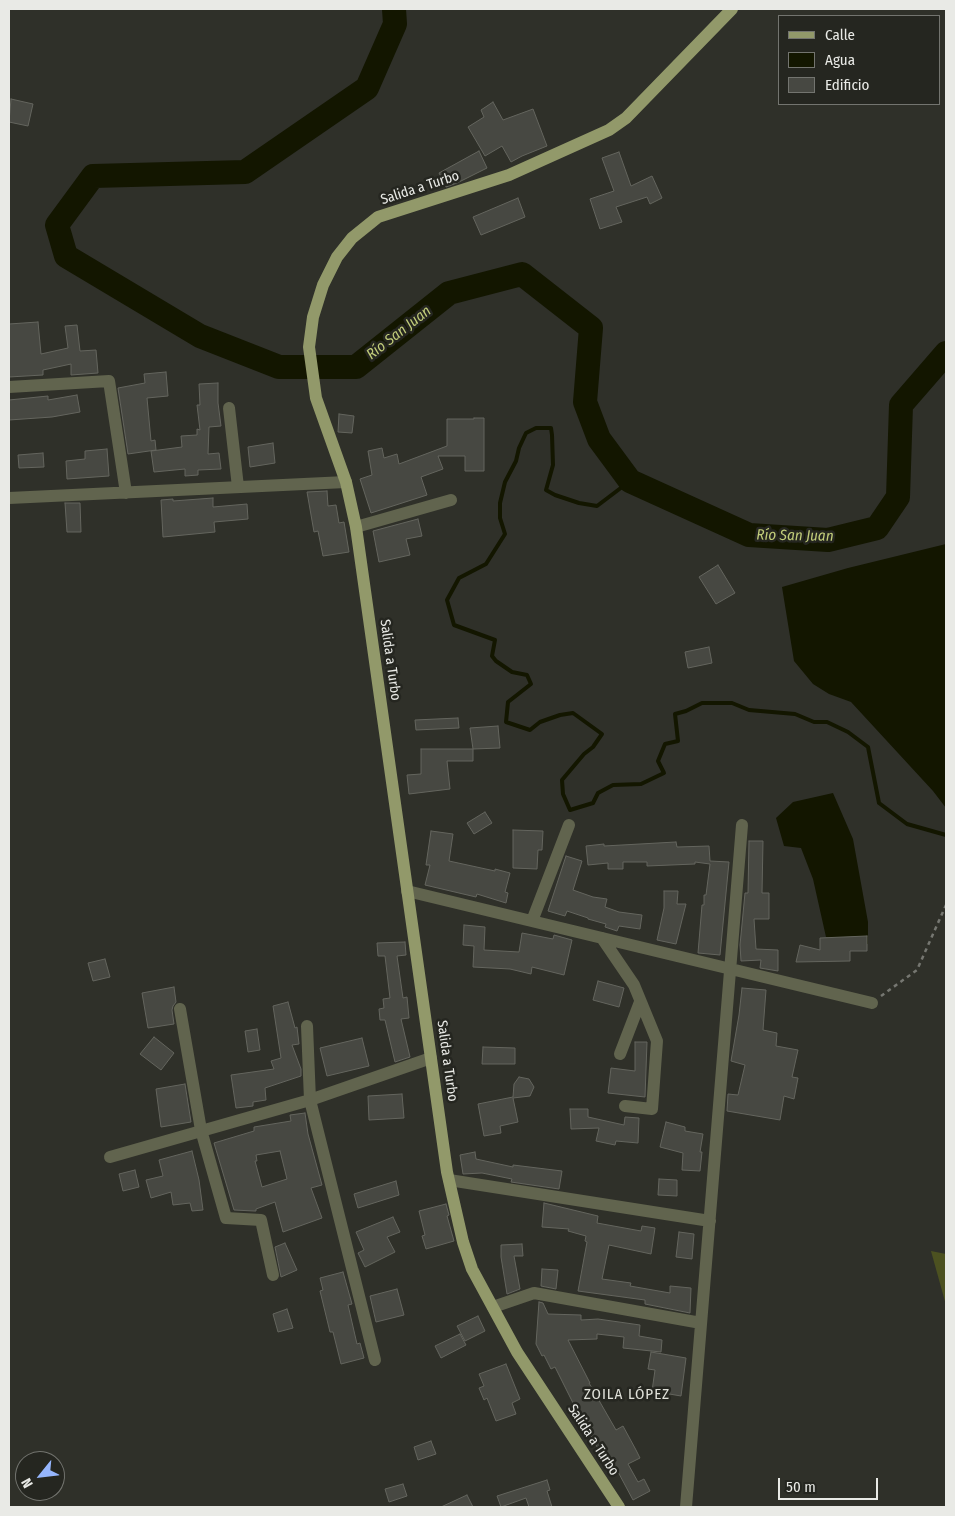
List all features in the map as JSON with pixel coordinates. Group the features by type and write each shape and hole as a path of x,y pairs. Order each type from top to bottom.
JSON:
{"main road":[{"name":"Salida a Turbo","path":"619,1507 517,1352 469,1260 463,1242 449,1180 356,527 346,482 316,398 309,347 313,317 323,285 337,257 352,238 365,227 378,217 508,175 609,130 626,118 732,9"}],"street":[{"path":"9,386 109,381 126,493"},
{"path":"229,408 238,487"},
{"path":"9,498 346,482"},
{"path":"356,527 451,500"},
{"path":"532,921 569,825"},
{"path":"686,1507 742,825"},
{"path":"408,891 872,1003"},
{"path":"602,938 634,985 657,1041 652,1109 625,1106"},
{"path":"620,1054 640,1002"},
{"path":"180,1009 202,1130 226,1218 261,1220 273,1275"},
{"path":"307,1026 310,1100 375,1360"},
{"path":"110,1157 310,1100 431,1058"},
{"path":"449,1180 710,1221"},
{"path":"493,1307 534,1293 701,1323"}],"path":[{"path":"872,1003 917,970 946,906"}],"green space":[{"path":"931,1251 946,1254 946,1305"}],"water":[{"path":"946,544 946,808 933,791 851,702 829,694 813,684 794,661 782,587 848,568"},
{"path":"833,793 853,839 868,922 868,944 826,937 813,879 801,848 784,846 776,818 793,802"}],"building":[{"path":"11,99 33,104 28,126 9,122"},
{"path":"493,102 503,120 533,109 547,146 511,162 502,146 485,156 468,127 484,117 481,110"},
{"path":"479,151 487,168 446,187 439,173"},
{"path":"619,152 631,186 652,176 662,198 650,204 647,197 616,207 622,222 600,229 590,199 614,191 602,158"},
{"path":"518,198 525,217 481,235 473,217"},
{"path":"38,322 41,354 68,348 65,326 77,325 80,351 96,350 98,373 71,375 71,364 43,370 43,375 9,377 9,324"},
{"path":"166,372 168,396 147,398 151,441 155,440 156,450 128,454 118,388 145,383 144,374"},
{"path":"218,383 221,426 209,427 208,454 219,453 221,469 198,470 198,475 185,476 185,469 154,472 151,451 182,447 181,436 197,435 197,429 200,430 197,405 200,405 199,384"},
{"path":"77,395 80,412 52,417 9,420 9,400 48,396 48,400"},
{"path":"339,414 354,416 352,433 338,432"},
{"path":"484,418 484,471 465,471 465,456 438,456 443,469 421,477 427,495 371,513 360,479 372,475 368,451 382,448 384,458 397,454 399,464 447,446 447,419"},
{"path":"273,443 275,463 250,467 248,447"},
{"path":"107,449 109,476 67,479 66,461 85,459 85,451"},
{"path":"43,453 44,467 19,468 18,455"},
{"path":"327,491 328,506 336,505 339,523 344,522 349,552 323,556 318,531 314,532 307,492"},
{"path":"213,498 213,507 247,504 248,519 214,522 215,532 163,537 161,500"},
{"path":"65,503 80,503 81,532 67,532"},
{"path":"418,519 422,536 406,539 410,555 379,562 373,531"},
{"path":"718,565 735,593 716,604 699,577"},
{"path":"709,647 712,663 688,668 685,652"},
{"path":"458,718 459,728 416,730 415,720"},
{"path":"498,726 500,748 473,749 470,728"},
{"path":"421,749 473,749 473,761 447,761 450,789 409,794 407,775 421,774"},
{"path":"485,812 492,823 474,834 467,823"},
{"path":"513,830 543,831 542,850 538,850 537,869 513,868"},
{"path":"431,831 453,834 449,861 510,873 505,892 508,893 506,903 477,894 476,897 425,885 430,865 426,865"},
{"path":"749,841 763,841 762,893 769,893 769,919 754,919 756,949 778,950 778,971 760,968 761,960 741,961 740,945 745,893 748,893"},
{"path":"676,842 677,847 709,846 710,861 729,862 720,955 698,953 702,905 704,905 704,895 706,895 710,864 695,862 695,864 647,866 647,862 623,862 623,869 608,869 608,863 588,865 586,846"},
{"path":"566,856 582,861 573,890 593,897 607,899 605,907 619,912 642,915 640,929 619,926 617,931 605,927 606,924 567,911 565,916 548,911"},
{"path":"664,891 678,891 677,904 686,904 676,944 657,940 664,908"},
{"path":"464,925 485,927 484,950 519,952 522,933 553,939 554,935 572,940 564,975 532,967 531,974 510,969 473,967 474,946 463,945"},
{"path":"867,936 867,951 850,951 850,961 796,962 800,945 820,950 820,938"},
{"path":"405,942 406,955 397,956 403,998 407,997 409,1018 401,1019 410,1057 395,1062 385,1020 380,1020 379,1009 384,1008 383,999 390,998 385,956 378,956 377,943"},
{"path":"105,959 110,977 93,981 88,963"},
{"path":"598,981 624,988 619,1007 593,1000"},
{"path":"174,987 176,1002 172,1010 174,1024 148,1028 142,993"},
{"path":"742,988 766,990 763,1030 777,1033 776,1046 798,1050 792,1077 798,1078 794,1099 784,1096 780,1120 727,1111 728,1094 738,1095 745,1065 731,1061"},
{"path":"288,1002 295,1028 297,1027 299,1044 292,1045 301,1069 301,1076 265,1088 266,1100 253,1102 253,1106 236,1108 231,1075 274,1069 271,1061 281,1058 273,1006"},
{"path":"257,1029 260,1050 248,1052 245,1031"},
{"path":"154,1037 174,1053 161,1070 140,1054"},
{"path":"362,1038 369,1066 327,1076 320,1048"},
{"path":"635,1042 647,1042 645,1097 608,1093 611,1068 635,1071"},
{"path":"483,1047 515,1048 515,1064 482,1064"},
{"path":"519,1077 529,1079 534,1087 530,1096 513,1098 518,1122 500,1126 501,1133 484,1136 478,1104 513,1097 514,1084"},
{"path":"185,1084 191,1122 161,1127 156,1089"},
{"path":"402,1094 404,1118 369,1120 368,1096"},
{"path":"570,1109 588,1109 588,1117 624,1125 625,1117 639,1118 638,1143 616,1141 615,1145 596,1141 599,1128 571,1129"},
{"path":"305,1113 308,1134 322,1185 311,1188 322,1218 283,1232 275,1202 256,1209 256,1211 234,1210 214,1143 254,1131 254,1127 291,1121 290,1115","holes":["280,1151 287,1179 262,1187 255,1161 257,1161 256,1155"]},
{"path":"666,1122 685,1127 685,1131 703,1134 700,1152 702,1152 700,1171 682,1170 683,1153 660,1147"},
{"path":"192,1151 199,1180 203,1210 192,1211 190,1203 173,1205 171,1192 151,1198 146,1180 163,1176 159,1160"},
{"path":"475,1152 476,1159 513,1167 513,1165 562,1171 559,1189 511,1182 512,1179 482,1173 463,1174 460,1155"},
{"path":"135,1170 139,1187 123,1191 119,1174"},
{"path":"659,1179 677,1180 677,1196 658,1195"},
{"path":"396,1181 399,1195 358,1208 354,1194"},
{"path":"544,1203 598,1216 597,1223 641,1231 642,1226 655,1228 651,1254 609,1245 602,1279 631,1283 630,1286 670,1293 670,1286 691,1288 690,1313 645,1304 645,1300 578,1291 587,1242 585,1241 586,1236 568,1231 569,1229 542,1227"},
{"path":"446,1204 449,1215 447,1216 454,1241 426,1249 422,1236 425,1235 419,1211"},
{"path":"393,1217 400,1232 387,1237 395,1252 365,1267 358,1253 364,1250 356,1232"},
{"path":"679,1232 694,1234 692,1259 676,1257"},
{"path":"285,1243 297,1270 281,1277 275,1247"},
{"path":"522,1244 523,1256 514,1256 520,1289 507,1294 501,1245"},
{"path":"542,1269 558,1270 556,1289 541,1286"},
{"path":"343,1272 352,1304 348,1305 357,1344 360,1343 364,1358 341,1364 333,1332 330,1332 320,1291 323,1290 320,1278"},
{"path":"397,1289 404,1315 376,1322 370,1296"},
{"path":"539,1302 543,1303 548,1314 581,1315 581,1320 598,1319 640,1325 639,1336 662,1340 661,1352 623,1348 624,1337 597,1334 597,1339 568,1340 589,1383 616,1430 623,1426 640,1458 628,1464 638,1482 644,1479 650,1491 633,1500 617,1470 614,1471 608,1459 605,1461 555,1367 551,1369 544,1355 542,1356 536,1344"},
{"path":"287,1309 293,1328 278,1332 273,1314"},
{"path":"478,1316 485,1331 465,1341 457,1326"},
{"path":"460,1334 466,1345 441,1358 435,1346"},
{"path":"651,1352 686,1358 681,1396 652,1391 655,1370 648,1369"},
{"path":"506,1364 520,1399 512,1403 516,1414 496,1421 487,1398 484,1400 479,1388 484,1386 479,1374"},
{"path":"431,1441 436,1454 418,1460 414,1447"},
{"path":"547,1480 550,1490 547,1491 552,1507 529,1507 526,1498 501,1507 497,1496"},
{"path":"403,1484 407,1496 389,1502 385,1489"},
{"path":"467,1495 473,1507 441,1507"}],"waterway":[{"name":"Río San Juan","path":"394,9 395,24 367,88 245,172 93,176 57,225 66,256 200,336 279,367 356,367 449,293 522,274 591,328 585,402 599,439 630,481 749,535 828,540 877,528 898,497 901,405 946,353"},
{"path":"630,481 597,506 579,503 555,495 546,490 553,465 551,428 536,428 526,433 519,448 516,461 505,482 500,503 500,518 505,534 486,564 459,578 447,600 454,625 495,640 492,656 496,661 512,672 527,675 531,684 508,702 506,722 530,730 540,722 573,713 602,734 593,747 584,754 562,780 563,794 570,810 593,803 598,793 613,785 641,784 664,773 658,761 665,744 678,741 675,714 702,703 732,703 749,710 795,714 814,722 827,722 848,732 868,747 879,803 907,824 946,835"}],"district":[{"name":"ZOILA LÓPEZ","path":"627,1395"}]}
